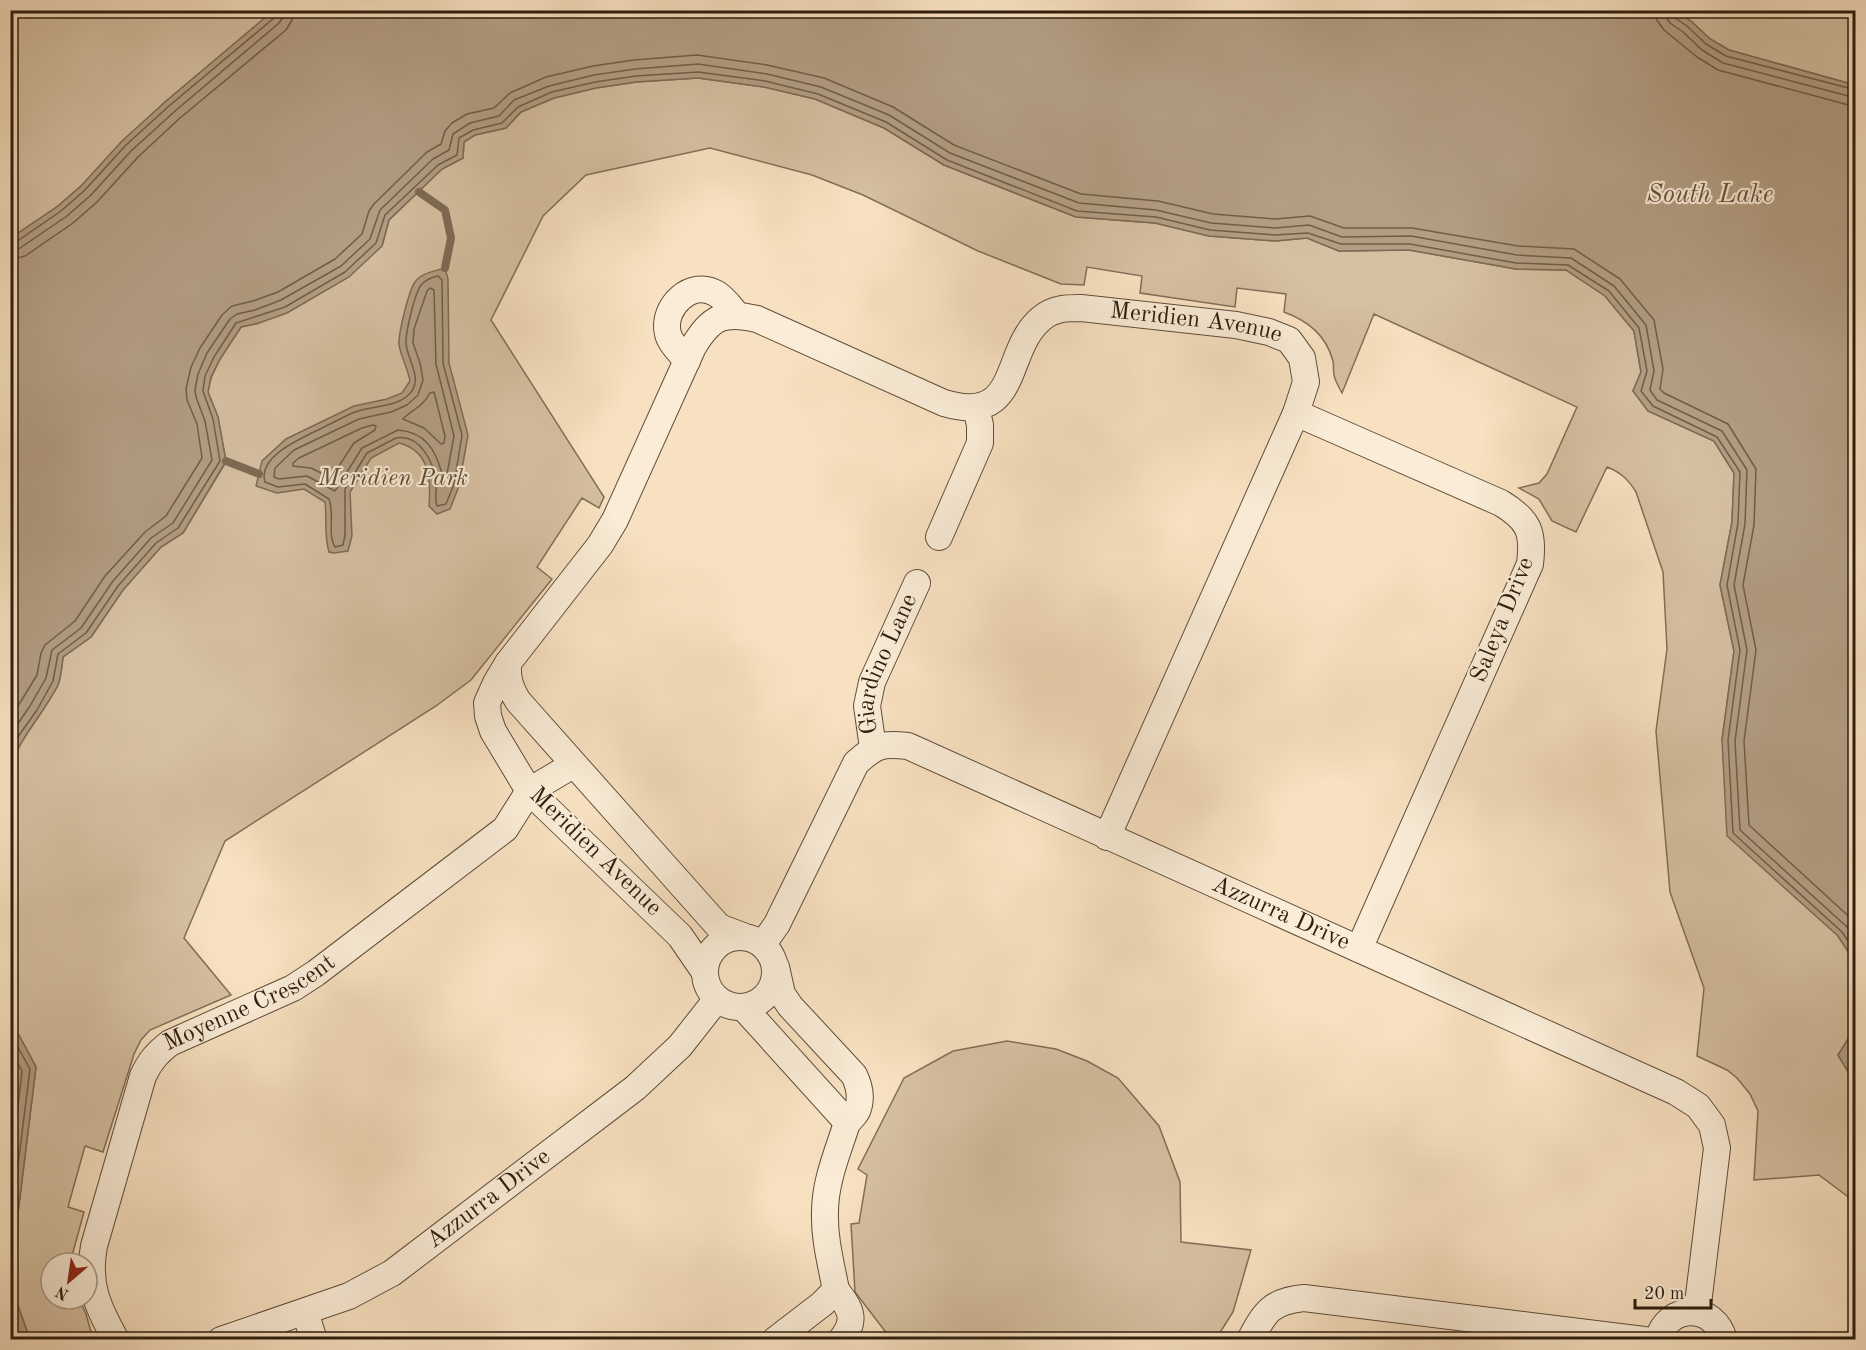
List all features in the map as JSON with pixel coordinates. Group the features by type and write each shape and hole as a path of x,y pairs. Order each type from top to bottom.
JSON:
{"street":[{"path":"687,361 668,335 667,319 673,304 685,294 700,289 717,294 737,315 757,319 944,403 960,408 976,408 980,425 980,443 939,537"},
{"name":"Meridien Avenue","path":"976,408 988,404 998,395 1029,332 1042,317 1061,308 1081,308 1269,332 1289,340 1302,358 1306,382 1296,413 1107,837"},
{"name":"Meridien Avenue","path":"704,971 680,936 530,791 493,731 487,703 508,663 600,545 615,520 703,330 719,317 737,315"},
{"name":"Saleya Drive","path":"1296,413 1501,503 1516,512 1528,526 1533,544 1530,564 1359,949"},
{"name":"Giardino Lane","path":"873,748 867,706 872,682 917,584"},
{"name":"Meridien Avenue","path":"508,663 507,677 518,701 573,765 719,927 753,940"},
{"name":"Azzurra Drive","path":"873,748 891,744 908,746 1676,1092 1698,1106 1712,1125 1717,1149 1697,1312"},
{"path":"753,940 777,924 856,763 873,748"},
{"name":"Moyenne Crescent","path":"116,1340 97,1302 92,1286 90,1266 143,1076 149,1062 170,1043 293,988 316,973 505,830 530,791 573,765"},
{"path":"776,967 776,980 768,994 759,1003 743,1007 730,1006 717,999 709,989 704,971 713,949 731,937 753,940 771,953 776,967 782,994 789,1006 854,1075 859,1086 860,1099 856,1112 847,1122 827,1185 824,1211 826,1238 836,1290 847,1304 852,1320 847,1333 841,1340"},
{"name":"Azzurra Drive","path":"221,1340 349,1296 392,1273 595,1120 654,1072 680,1046 717,999"},
{"path":"743,1007 847,1122"},
{"path":"775,1340 822,1304 836,1290"},
{"path":"1250,1340 1259,1323 1272,1308 1286,1300 1304,1298 1644,1340"},
{"path":"305,1312 314,1340"},
{"path":"1658,1340 1664,1325 1671,1318 1678,1314 1697,1312 1712,1319 1724,1340"}],"green space":[{"path":"16,11 274,11 165,102 58,206 11,238 10,23"},
{"path":"1675,11 1855,11 1855,85 1729,50 1710,39 1691,21"},
{"name":"Meridien Park","path":"698,78 764,87 815,99 884,128 944,165 1076,217 1155,223 1209,236 1275,241 1307,238 1339,251 1409,250 1516,269 1566,270 1605,296 1634,331 1641,372 1633,391 1648,411 1714,441 1734,473 1732,522 1720,585 1734,651 1722,740 1855,962 1855,1028 1838,1055 1855,1083 1855,1202 1819,1175 1754,1180 1758,1111 1750,1094 1737,1078 1727,1070 1697,1056 1704,988 1670,892 1656,731 1667,649 1663,572 1636,492 1616,471 1607,467 1576,532 1552,521 1539,499 1519,488 1539,483 1547,474 1577,407 1374,314 1342,393 1335,377 1330,352 1321,336 1301,320 1284,312 1286,294 1237,288 1235,307 1140,293 1142,276 1087,267 1084,285 1061,284 978,251 863,195 812,175 710,148 586,175 543,216 491,320 604,497 599,508 582,498 537,567 552,579 471,680 436,706 225,841 184,938 231,995 150,1030 141,1040 134,1054 103,1152 85,1146 68,1207 84,1212 73,1251 39,1251 39,1311 85,1311 93,1339 30,1339 15,1298 18,1213 36,1067 11,1024 10,765 15,754 58,685 63,657 91,637 123,590 161,547 183,533 226,462 218,417 208,392 211,378 220,359 241,327 259,323 382,246 389,220 442,169 463,158 464,142 475,135 506,128 521,112 554,98 636,82"},
{"path":"1007,1041 1056,1049 1087,1061 1118,1078 1159,1126 1180,1182 1181,1242 1251,1250 1233,1312 1216,1339 891,1339 855,1292 851,1224 859,1223 867,1175 858,1169 904,1078 953,1051"}],"water":[{"name":"South Lake","path":"274,10 1675,11 1691,21 1710,39 1729,50 1855,85 1855,962 1838,936 1727,836 1722,740 1734,651 1720,585 1732,522 1734,473 1714,441 1648,411 1633,391 1641,372 1634,331 1605,296 1566,270 1516,269 1409,250 1339,251 1307,238 1275,241 1209,236 1155,223 1076,217 944,165 884,128 815,99 764,87 698,78 636,82 554,98 521,112 506,128 475,135 464,142 463,158 442,169 389,220 382,246 349,277 287,313 241,327 220,359 211,377 208,392 218,417 226,461 183,533 161,547 123,590 91,637 63,657 58,685 15,754 11,765 11,238 58,206 81,186 122,141"},
{"path":"445,268 448,279 449,363 468,435 459,486 450,509 437,514 429,506 429,476 423,459 417,452 399,443 371,458 350,492 352,536 348,551 329,552 325,502 304,489 277,493 256,486 262,461 286,439 354,406 387,399 402,393 410,381 400,350 399,339 410,294 415,282 421,276"},
{"path":"10,1024 14,1026 36,1067 18,1213 15,1298 30,1339 11,1339"},
{"path":"1855,1028 1855,1083 1838,1055"}],"waterway":[{"path":"419,192 445,210 451,238 445,268"},
{"path":"226,461 259,474"}]}
